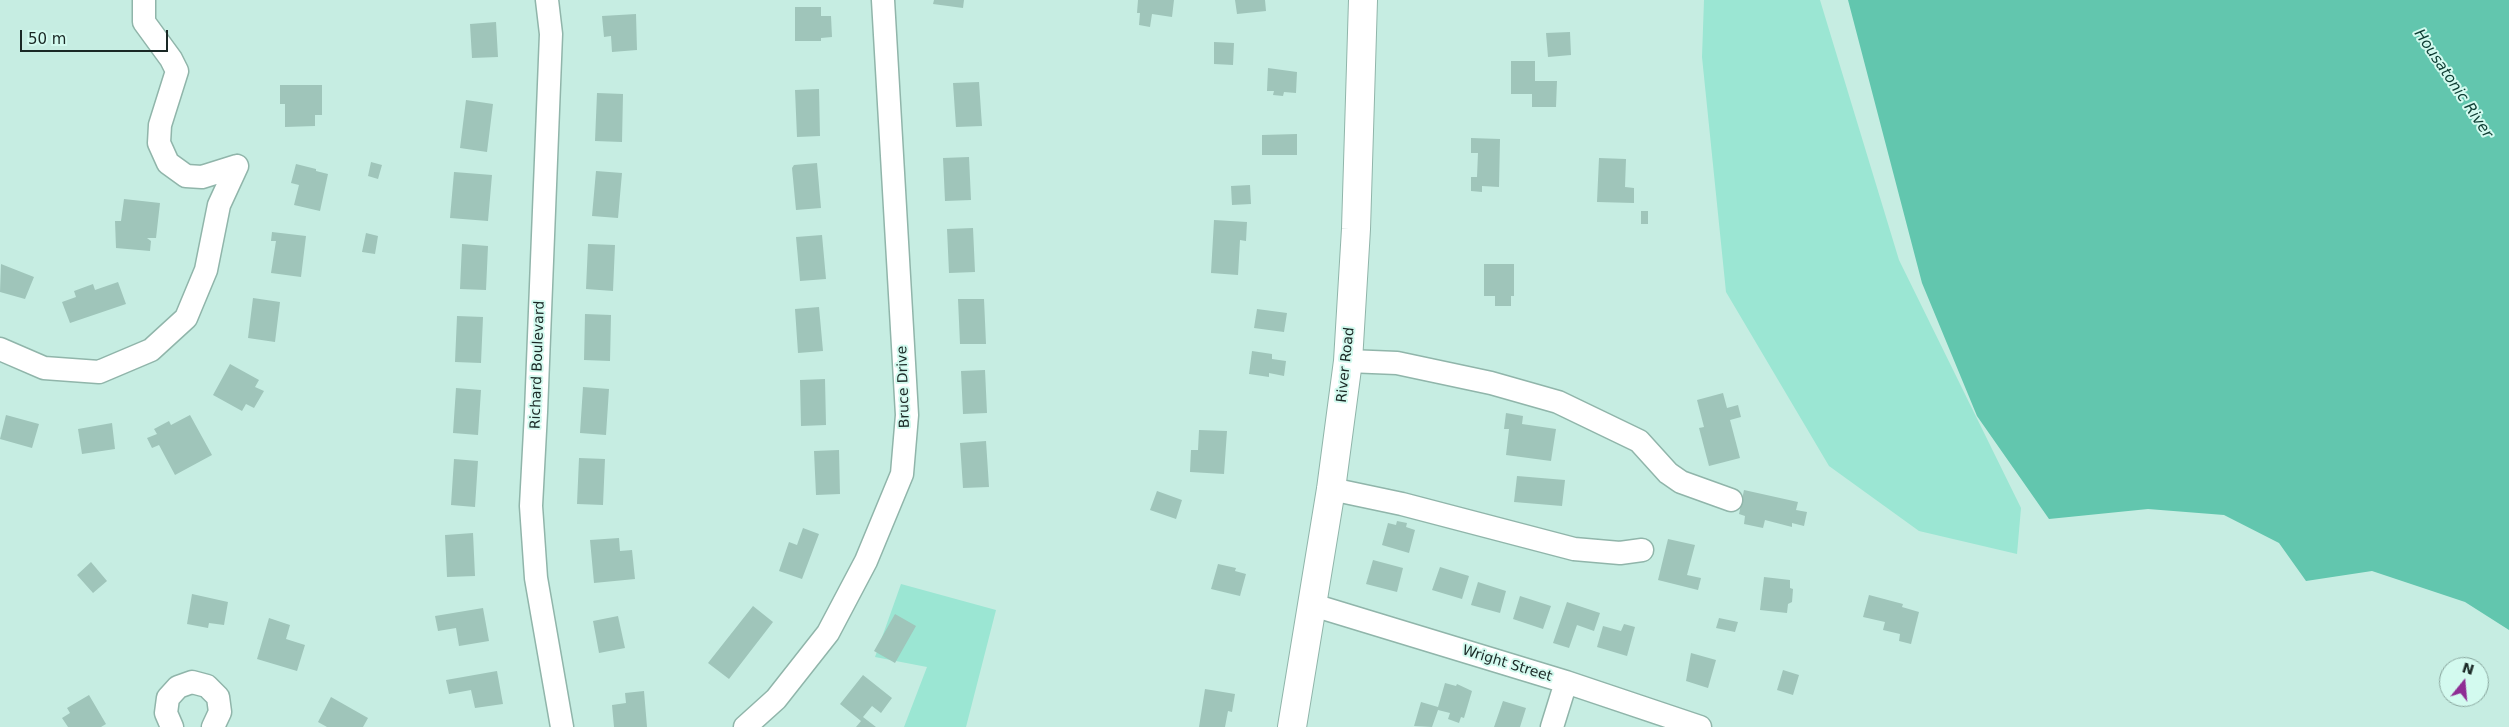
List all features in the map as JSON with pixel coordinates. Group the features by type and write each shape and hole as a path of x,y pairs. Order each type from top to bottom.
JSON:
{"main road":[{"name":"River Road","path":"1292,727 1331,489 1348,361 1356,229 1363,0"}],"street":[{"path":"0,349 44,368 99,372 152,350 186,318 206,270 219,205 237,166 202,177 186,176 168,163 159,143 160,124 177,71 171,59 144,22 144,0"},
{"name":"Richard Boulevard","path":"547,0 551,34 531,506 536,578 562,727"},
{"name":"Bruce Drive","path":"745,727 776,699 828,633 866,561 902,474 907,415 883,0"},
{"path":"1348,361 1397,363 1491,382 1558,402 1639,441 1668,473 1681,482 1731,500"},
{"path":"1331,489 1402,504 1574,549 1620,553 1642,550"},
{"name":"Wright Street","path":"1313,605 1566,682 1700,727"},
{"path":"172,727 166,713 168,698 178,686 192,682 203,684 215,693 220,707 219,725"},
{"path":"1552,727 1566,682"}],"shaded area":[{"path":"1704,0 1820,0 1899,260 2021,508 2017,554 1919,531 1829,466 1726,292 1702,57"},
{"path":"901,584 996,610 966,727 904,727 927,667 875,657"}],"water":[{"name":"Housatonic River","path":"1848,0 2509,0 2509,630 2465,602 2372,571 2306,581 2279,543 2224,515 2148,509 2049,519 1977,416 1922,283"}],"building":[{"path":"934,0 964,0 963,8 933,4"},
{"path":"1138,0 1174,0 1172,17 1152,14 1150,27 1139,25 1140,13 1137,13"},
{"path":"1235,0 1265,0 1266,11 1237,14"},
{"path":"795,7 821,7 821,16 831,16 832,37 821,38 821,41 795,41"},
{"path":"636,14 637,50 612,52 611,36 604,37 602,16"},
{"path":"496,22 498,57 472,58 470,24"},
{"path":"1570,32 1571,55 1548,57 1546,33"},
{"path":"1214,42 1234,43 1233,65 1214,64"},
{"path":"1511,61 1535,61 1535,81 1557,81 1556,107 1532,107 1532,94 1511,94"},
{"path":"1268,68 1297,72 1296,93 1284,92 1283,96 1273,95 1274,91 1267,91"},
{"path":"979,82 982,126 956,127 953,83"},
{"path":"280,85 322,85 322,115 315,115 315,126 285,127 285,104 280,104"},
{"path":"819,89 820,136 797,137 795,90"},
{"path":"597,93 623,94 622,142 595,141"},
{"path":"466,100 493,104 487,152 460,148"},
{"path":"1297,134 1297,155 1262,155 1262,135"},
{"path":"1471,138 1500,139 1499,187 1482,186 1482,192 1471,191 1471,177 1477,177 1478,153 1471,153"},
{"path":"969,157 971,200 945,201 943,158"},
{"path":"1599,158 1626,159 1625,187 1634,188 1634,203 1597,202"},
{"path":"371,162 382,165 378,179 368,176"},
{"path":"817,163 821,208 796,210 792,168 794,165"},
{"path":"296,164 328,174 320,211 294,205 299,185 291,183"},
{"path":"596,171 622,173 618,218 592,216"},
{"path":"454,172 492,175 488,221 450,218"},
{"path":"1250,185 1251,204 1232,205 1231,186"},
{"path":"124,199 160,203 156,238 147,238 151,241 150,251 116,248 115,221 121,221"},
{"path":"1641,211 1648,211 1648,224 1641,224"},
{"path":"1214,220 1247,222 1246,241 1240,240 1238,275 1211,273"},
{"path":"973,228 975,272 949,273 947,229"},
{"path":"272,232 306,236 301,277 271,273 276,241 271,241"},
{"path":"366,233 378,236 375,254 362,252"},
{"path":"822,235 826,279 800,281 796,237"},
{"path":"462,244 488,246 486,290 460,289"},
{"path":"588,244 615,245 613,291 586,289"},
{"path":"1,264 34,277 25,299 0,292"},
{"path":"1484,264 1514,264 1514,296 1511,296 1511,306 1495,306 1495,296 1484,296"},
{"path":"118,282 126,304 70,323 62,302 76,297 74,291 93,284 95,290"},
{"path":"253,298 280,302 275,342 248,338"},
{"path":"958,299 984,299 986,344 960,344"},
{"path":"819,307 823,351 798,353 795,309"},
{"path":"1257,309 1287,313 1284,332 1254,328"},
{"path":"585,314 611,315 610,361 584,360"},
{"path":"457,316 483,317 481,363 455,362"},
{"path":"1252,351 1272,354 1272,359 1286,361 1284,376 1269,373 1269,377 1249,374"},
{"path":"230,364 259,380 255,387 264,391 254,408 246,404 242,411 213,395"},
{"path":"985,370 987,413 963,414 961,371"},
{"path":"825,379 826,425 801,426 800,380"},
{"path":"583,387 609,389 606,435 580,433"},
{"path":"456,388 481,390 478,435 453,433"},
{"path":"1723,393 1727,408 1738,405 1741,417 1730,420 1740,458 1709,466 1699,428 1704,427 1697,400"},
{"path":"1506,413 1523,416 1522,424 1556,429 1551,461 1506,455 1509,429 1504,429"},
{"path":"6,415 39,424 32,448 0,439"},
{"path":"190,415 212,455 175,475 159,445 152,448 147,438 157,434 154,429 169,421 171,425"},
{"path":"112,423 115,449 82,454 78,429"},
{"path":"1199,430 1227,431 1224,474 1190,472 1191,450 1198,450"},
{"path":"986,441 989,487 963,488 960,443"},
{"path":"839,450 840,494 816,495 814,451"},
{"path":"579,458 605,459 603,505 577,504"},
{"path":"454,459 478,461 475,507 451,505"},
{"path":"1517,476 1565,480 1562,506 1514,502"},
{"path":"1744,490 1798,502 1796,510 1807,512 1804,526 1792,523 1792,527 1765,520 1763,528 1744,524 1745,516 1739,514"},
{"path":"1157,491 1182,500 1176,519 1150,510"},
{"path":"1397,521 1407,523 1406,527 1415,530 1409,553 1382,545 1388,523 1396,525"},
{"path":"803,528 819,534 802,579 779,571 789,542 797,545"},
{"path":"473,533 475,576 447,577 445,535"},
{"path":"619,538 620,551 632,550 635,579 594,583 590,540"},
{"path":"1668,539 1695,545 1687,575 1701,578 1698,590 1658,580"},
{"path":"1373,560 1403,568 1397,592 1366,584"},
{"path":"91,562 107,581 93,593 77,575"},
{"path":"1218,564 1236,568 1235,571 1246,574 1240,596 1211,589"},
{"path":"1440,567 1469,576 1462,599 1432,590"},
{"path":"1764,577 1790,580 1790,588 1793,589 1792,602 1788,604 1787,613 1760,610"},
{"path":"1478,582 1506,591 1500,613 1471,605"},
{"path":"192,594 228,602 224,625 209,623 208,628 187,624"},
{"path":"1869,595 1903,604 1902,607 1919,612 1911,644 1899,641 1900,634 1883,630 1885,622 1863,617"},
{"path":"1520,596 1551,606 1543,629 1513,619"},
{"path":"1567,602 1600,613 1594,631 1577,625 1569,648 1553,643"},
{"path":"753,606 773,622 729,679 708,663"},
{"path":"483,608 489,641 459,646 456,628 438,631 435,616"},
{"path":"895,614 916,626 895,663 874,651"},
{"path":"618,616 625,648 599,653 593,621"},
{"path":"269,618 290,625 286,639 305,645 297,671 257,659"},
{"path":"1719,618 1738,622 1735,632 1716,628"},
{"path":"1624,624 1635,627 1627,656 1597,647 1603,626 1621,631"},
{"path":"1691,653 1716,660 1708,688 1686,681"},
{"path":"1783,670 1799,675 1793,695 1777,690"},
{"path":"497,671 503,704 475,708 471,690 449,694 446,680"},
{"path":"863,675 892,698 881,713 872,706 863,717 876,727 856,727 861,721 840,704"},
{"path":"1445,683 1456,686 1457,684 1472,691 1464,718 1461,717 1459,723 1448,719 1450,713 1438,710 1432,727 1414,726 1421,702 1438,707"},
{"path":"1205,689 1235,694 1232,712 1228,711 1225,727 1199,727"},
{"path":"644,691 647,727 614,727 612,705 626,703 625,693"},
{"path":"89,695 106,724 101,727 68,727 62,718 70,713 67,708"},
{"path":"331,697 368,718 363,727 327,727 318,722"},
{"path":"1503,701 1526,708 1520,727 1494,727"}]}
